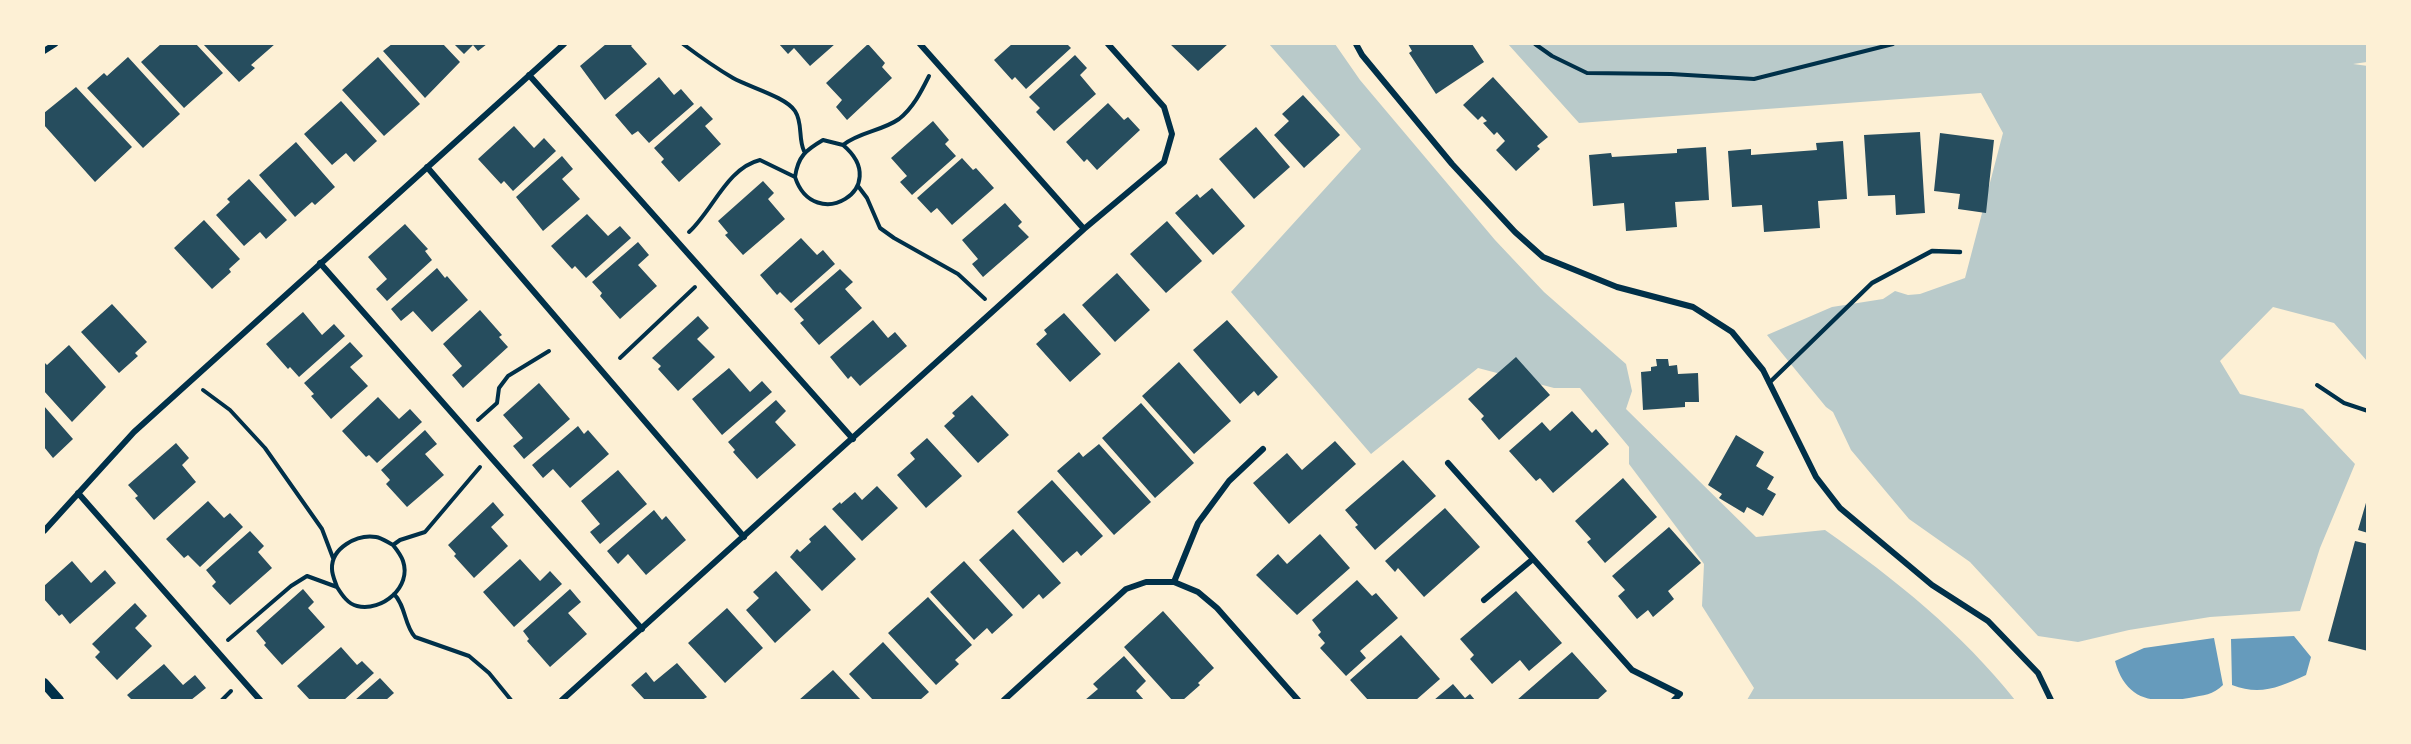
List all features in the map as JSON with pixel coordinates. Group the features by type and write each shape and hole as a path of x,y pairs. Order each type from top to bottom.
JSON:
{"street":[{"path":"44,51 55,44"},
{"path":"44,531 134,432 564,44"},
{"path":"920,44 1084,229"},
{"path":"562,700 1084,229 1164,162 1172,134 1164,107 1108,44"},
{"path":"1356,44 1362,55 1452,164 1515,232 1543,257 1617,287 1693,307 1732,332 1763,370 1816,477 1840,508 1932,585 1988,621 2038,673 2050,700"},
{"path":"529,75 853,439"},
{"path":"427,167 744,537"},
{"path":"320,263 642,629"},
{"path":"1174,582 1198,523 1229,481 1263,449"},
{"path":"1448,463 1632,670 1680,694 1674,700"},
{"path":"78,493 260,700"},
{"path":"1484,600 1533,559"},
{"path":"1004,700 1126,589 1146,582 1174,582 1198,592 1217,608 1298,700"},
{"path":"44,683 58,700"}],"lane":[{"path":"1769,383 1872,283 1932,251 1960,252"}],"path":[{"path":"683,44 734,78 786,103 795,111 800,126 800,142 804,151"},
{"path":"1535,44 1552,56 1587,73 1671,74 1754,79 1893,44"},
{"path":"843,145 855,137 898,120 917,100 930,73"},
{"path":"824,140 843,145 852,153 860,176 858,186 850,197 839,204 826,204 816,202 803,194 795,177 798,161 804,151 824,140"},
{"path":"682,238 699,223 715,198 750,162 760,160 795,177"},
{"path":"858,186 867,198 880,228 958,274 986,300"},
{"path":"620,358 695,286"},
{"path":"473,424 497,403 499,388 508,376 549,351"},
{"path":"2317,385 2344,403 2367,411"},
{"path":"203,390 230,410 265,448 321,529 333,558 332,570 337,587 344,597 356,606 371,607 394,594 404,582 403,561 393,545 379,537 366,536 352,540 333,558"},
{"path":"393,545 400,540 425,532 480,467"},
{"path":"224,644 291,586 307,576 337,587"},
{"path":"394,594 402,604 411,633 415,637 469,656 489,673 511,700"},
{"path":"222,700 231,691"}],"shaded area":[{"path":"1269,44 1335,44 1360,80 1495,240 1544,292 1626,364 1632,391 1626,409 1756,537 1825,530 1926,608 1973,652 2015,700 1747,700 1754,688 1702,606 1704,564 1629,464 1629,447 1580,388 1554,388 1478,368 1371,454 1231,292 1361,149"},
{"path":"1508,44 2367,44 2367,62 2353,64 2368,66 2367,361 2334,323 2273,307 2220,361 2240,394 2303,409 2355,464 2320,548 2300,611 2210,617 2129,630 2078,642 2038,636 1970,562 1909,519 1851,450 1833,412 1826,407 1767,335 1832,307 1883,299 1895,291 1908,295 1920,294 1965,278 2003,133 1981,93 1579,123"}],"water":[{"path":"2294,636 2311,657 2306,675 2270,689 2252,690 2232,685 2231,639"},
{"path":"2214,638 2223,685 2216,691 2204,695 2176,700 2143,697 2126,684 2115,661 2144,648"}],"building":[{"path":"161,44 196,44 223,73 184,108 141,62"},
{"path":"203,44 275,44 251,65 255,68 239,82"},
{"path":"392,44 443,44 460,62 425,98 383,51"},
{"path":"454,44 487,44 478,51 473,45 464,54"},
{"path":"606,44 633,44 631,46 647,64 605,100 580,66"},
{"path":"779,44 835,44 810,66 794,48 788,54"},
{"path":"868,44 885,63 882,67 892,78 847,120 836,107 842,100 826,83"},
{"path":"1012,44 1067,44 1071,48 1026,89 1015,77 1012,80 994,60"},
{"path":"1170,44 1228,44 1198,71"},
{"path":"1408,44 1472,44 1484,62 1436,94 1409,53 1412,51"},
{"path":"1075,55 1087,68 1080,75 1096,94 1054,131 1036,112 1040,108 1029,97"},
{"path":"128,57 180,114 143,148 87,88 104,73 107,76"},
{"path":"378,57 420,104 384,136 342,90"},
{"path":"659,77 674,95 681,89 694,104 649,143 638,131 632,135 615,115"},
{"path":"1493,77 1548,137 1537,146 1540,149 1516,171 1496,150 1505,141 1497,132 1494,135 1483,123 1487,121 1482,116 1478,120 1463,105"},
{"path":"76,87 132,147 95,182 44,125 44,113"},
{"path":"1303,95 1340,135 1304,168 1274,135 1289,121 1282,114"},
{"path":"341,101 377,141 354,162 346,153 332,165 304,134"},
{"path":"1108,103 1124,120 1128,117 1140,130 1097,170 1087,159 1084,162 1066,142"},
{"path":"701,106 713,119 705,126 721,144 679,182 661,162 664,159 654,148"},
{"path":"933,121 949,140 945,144 956,156 912,195 900,182 907,176 891,158"},
{"path":"514,126 534,148 544,138 556,151 513,191 504,181 501,184 478,159"},
{"path":"1256,127 1290,167 1254,199 1219,159"},
{"path":"1920,132 1925,213 1896,215 1895,195 1868,196 1864,135"},
{"path":"1940,133 1994,140 1986,213 1958,209 1960,194 1934,191"},
{"path":"1843,141 1847,199 1818,201 1820,228 1764,232 1762,205 1732,207 1728,151 1751,149 1751,155 1817,150 1816,143"},
{"path":"296,142 335,187 315,205 312,202 295,217 259,175"},
{"path":"1706,147 1709,200 1675,202 1677,227 1626,231 1624,203 1593,206 1589,155 1611,153 1612,157 1677,153 1677,149"},
{"path":"562,156 573,169 562,179 580,199 543,231 516,197"},
{"path":"962,158 973,170 976,168 994,188 952,225 937,208 931,213 917,198"},
{"path":"249,179 287,220 266,239 260,232 244,246 216,215 230,202 227,199"},
{"path":"763,181 774,193 768,199 785,219 743,255 725,235 728,233 718,221"},
{"path":"1212,188 1245,226 1213,255 1175,213 1197,194 1200,198"},
{"path":"1005,203 1022,222 1018,226 1029,237 983,277 972,264 978,259 962,240"},
{"path":"587,214 608,236 620,226 631,238 586,278 575,266 572,269 551,246"},
{"path":"204,220 240,259 229,269 231,272 212,289 174,248"},
{"path":"1167,221 1202,261 1166,293 1130,254"},
{"path":"405,224 428,249 425,251 432,260 387,301 376,289 387,279 368,257"},
{"path":"801,238 817,255 823,250 835,264 791,303 780,292 777,295 760,275"},
{"path":"638,242 649,255 638,265 657,286 620,319 600,296 602,293 592,282"},
{"path":"437,268 468,300 432,332 413,311 401,321 391,309"},
{"path":"840,269 853,282 845,289 862,308 819,345 800,323 804,320 794,309"},
{"path":"1117,273 1150,310 1115,342 1082,305"},
{"path":"112,304 147,342 135,353 138,356 119,373 81,332"},
{"path":"480,310 502,335 499,337 508,347 463,388 452,375 462,366 443,344"},
{"path":"303,312 322,335 334,324 345,336 299,377 290,367 288,369 266,344"},
{"path":"1064,313 1101,354 1070,382 1036,344 1047,334 1044,330"},
{"path":"698,316 709,328 697,339 715,357 678,391 658,369 661,366 652,358"},
{"path":"873,320 888,338 895,332 907,346 860,386 851,376 848,379 830,357"},
{"path":"1227,320 1278,377 1258,396 1254,391 1240,404 1193,350"},
{"path":"350,342 363,356 350,367 368,386 331,419 311,396 314,394 304,383"},
{"path":"69,345 106,387 72,422 44,391 44,362 47,365"},
{"path":"1516,357 1550,395 1499,440 1481,419 1484,416 1468,399"},
{"path":"1656,359 1668,359 1669,366 1677,365 1678,374 1698,373 1699,402 1685,402 1685,407 1643,410 1641,372 1651,371 1651,367 1657,366"},
{"path":"1179,362 1231,421 1194,454 1142,396"},
{"path":"729,368 750,392 762,381 772,392 722,435 692,399"},
{"path":"539,383 570,419 524,459 513,446 523,438 503,415"},
{"path":"972,395 1009,435 978,463 944,426 955,416 952,413"},
{"path":"378,397 399,419 410,409 422,422 377,463 369,455 366,457 342,431"},
{"path":"776,400 786,411 775,422 796,445 757,479 733,452 735,450 728,442"},
{"path":"1141,403 1194,463 1155,498 1102,438"},
{"path":"44,406 73,439 53,458 44,447"},
{"path":"1572,411 1592,433 1596,429 1609,444 1553,493 1540,478 1536,481 1509,451 1542,422 1550,431"},
{"path":"578,426 584,434 588,430 609,454 570,488 553,469 543,478 532,465"},
{"path":"425,430 437,444 425,454 444,475 407,507 386,484 390,480 381,470"},
{"path":"1736,435 1764,452 1756,466 1774,477 1767,489 1776,494 1763,516 1747,507 1744,513 1719,498 1722,494 1708,485"},
{"path":"927,438 962,476 926,508 897,475 915,459 910,453"},
{"path":"1335,441 1356,464 1289,524 1253,483 1287,453 1302,470"},
{"path":"176,443 189,458 182,465 196,482 154,520 135,498 138,496 128,485"},
{"path":"1099,444 1151,502 1114,535 1057,471 1079,452 1083,457"},
{"path":"1403,460 1436,496 1375,550 1355,527 1358,525 1345,510"},
{"path":"618,470 647,504 600,544 590,532 600,524 581,501"},
{"path":"1623,478 1657,517 1605,563 1587,542 1591,539 1575,521"},
{"path":"1052,480 1103,536 1081,556 1077,551 1063,563 1017,512"},
{"path":"877,486 898,508 862,541 832,509 855,492 862,500"},
{"path":"2368,496 2368,533 2358,530"},
{"path":"208,501 224,518 230,513 243,527 200,567 188,555 184,558 166,539"},
{"path":"493,502 504,515 491,527 508,546 474,578 454,556 456,554 448,545"},
{"path":"1445,508 1480,547 1424,597 1398,568 1395,572 1385,561"},
{"path":"654,510 662,520 666,516 686,540 646,575 628,554 618,564 607,551"},
{"path":"825,525 856,559 822,591 790,557 797,549 800,552 811,542 809,539"},
{"path":"1669,527 1701,563 1668,591 1674,599 1653,617 1648,610 1637,619 1618,596 1625,590 1612,576"},
{"path":"1013,529 1061,583 1043,599 1039,594 1023,609 979,560"},
{"path":"250,531 264,546 258,552 272,568 230,605 212,586 216,582 206,570"},
{"path":"1320,534 1350,568 1297,615 1256,575 1278,554 1287,564"},
{"path":"2355,541 2368,544 2368,651 2328,641"},
{"path":"520,559 540,581 550,571 562,584 514,627 483,592"},
{"path":"72,561 91,583 105,570 116,583 70,624 62,614 59,616 44,599 44,586"},
{"path":"964,561 1013,615 992,634 987,628 974,640 930,592"},
{"path":"776,571 811,610 775,643 746,610 759,598 753,592"},
{"path":"1357,580 1372,596 1376,593 1398,618 1360,651 1366,658 1346,676 1320,648 1325,643 1318,635 1321,632 1312,620"},
{"path":"303,589 314,602 308,608 325,627 282,665 264,645 266,643 256,631"},
{"path":"570,589 581,602 568,613 587,634 550,667 527,641 529,639 523,631"},
{"path":"1516,591 1562,643 1529,671 1520,660 1492,684 1470,659 1474,655 1460,639"},
{"path":"928,597 972,645 955,660 959,664 936,685 888,633"},
{"path":"135,603 147,616 135,628 152,646 117,680 95,657 100,652 92,644"},
{"path":"727,608 763,648 725,683 688,643"},
{"path":"1163,611 1214,668 1183,700 1172,700 1124,647"},
{"path":"1401,635 1440,679 1416,700 1368,700 1350,680"},
{"path":"883,642 929,692 920,700 873,700 849,674"},
{"path":"341,647 357,665 362,661 374,673 344,700 310,700 297,686"},
{"path":"1572,652 1607,691 1597,700 1517,700"},
{"path":"1124,656 1146,681 1136,691 1144,700 1085,700 1098,689 1093,684"},
{"path":"677,663 707,697 702,700 645,700 631,685 646,672 654,682"},
{"path":"164,664 183,685 195,675 206,688 191,700 132,700 127,695"},
{"path":"833,670 861,700 799,700"},
{"path":"380,678 394,693 386,700 355,700"},
{"path":"1453,684 1465,698 1470,694 1475,700 1434,700"}]}
